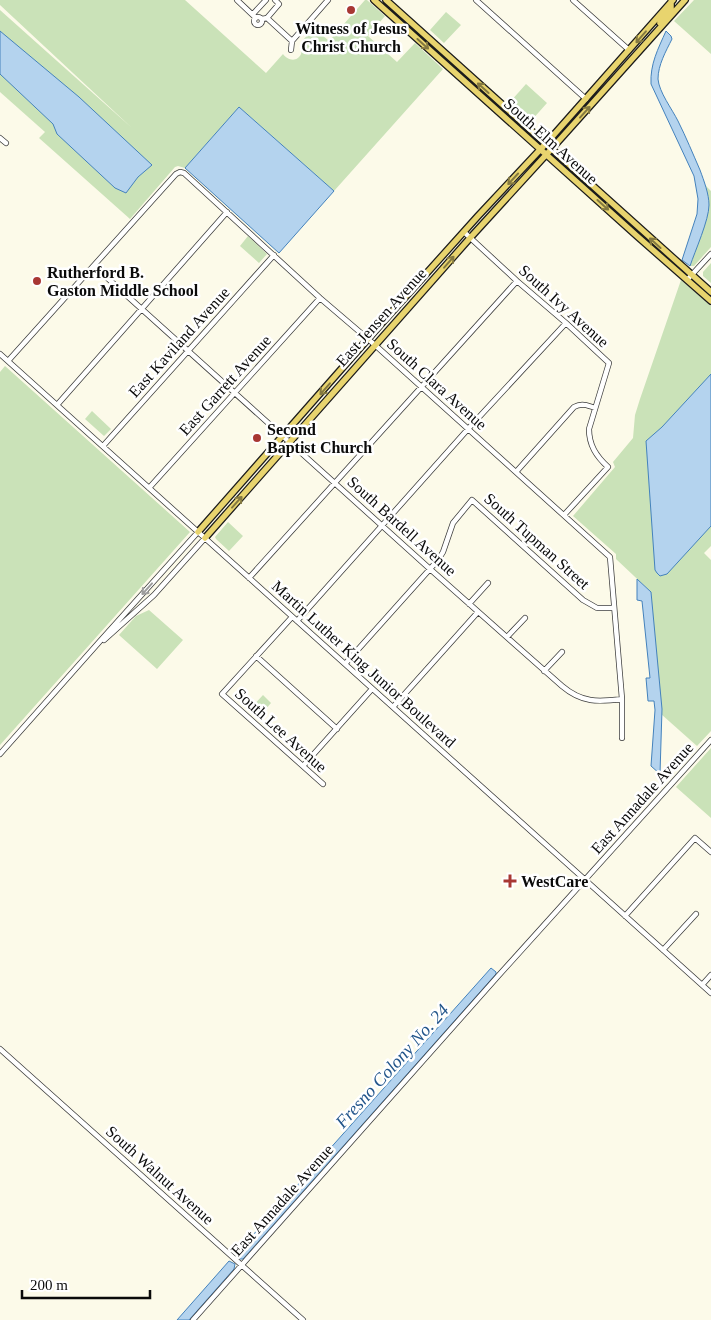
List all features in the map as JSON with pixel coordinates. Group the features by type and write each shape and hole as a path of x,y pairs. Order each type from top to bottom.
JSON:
{"main road":[{"name":"South Elm Avenue","path":"374,0 546,155 689,278 711,292"},
{"name":"South Elm Avenue","path":"386,0 552,148 711,301"},
{"name":"East Jensen Avenue","path":"205,538 375,344 685,0"},
{"name":"East Jensen Avenue","path":"198,532 464,232 586,99 671,1"},
{"path":"657,32 659,23 671,8 671,1"},
{"path":"615,79 616,70 627,57 629,50"}],"street":[{"path":"237,0 254,16 254,21 257,25 261,24 264,18 279,4 275,0"},
{"path":"254,16 266,0"},
{"path":"291,50 292,41 328,0"},
{"path":"476,0 586,99"},
{"path":"573,0 629,50"},
{"path":"264,18 292,41"},
{"path":"0,138 6,143"},
{"name":"South Clara Avenue","path":"94,266 176,174 184,173 320,298 375,344 610,557 614,608"},
{"path":"57,405 227,212"},
{"name":"South Ivy Avenue","path":"464,232 610,363 589,429 590,442 598,456 608,467 564,515"},
{"path":"689,278 711,254"},
{"name":"East Kaviland Avenue","path":"103,446 274,255"},
{"path":"8,362 94,266"},
{"name":"South Bardell Avenue","path":"94,266 569,692 584,699 604,701 622,699"},
{"path":"249,578 517,281"},
{"name":"East Garrett Avenue","path":"150,488 320,298"},
{"path":"297,621 468,429 566,323"},
{"name":"Martin Luther King Junior Boulevard","path":"0,354 711,993"},
{"path":"516,472 574,408 583,404 595,408"},
{"name":"South Tupman Street","path":"430,569 443,552 453,523 472,500 583,600 597,608 614,608"},
{"name":"East Jensen Avenue","path":"0,754 198,532"},
{"name":"East Jensen Avenue","path":"94,649 154,595 205,538"},
{"path":"345,664 430,569"},
{"path":"470,604 488,583"},
{"path":"614,608 622,699 622,738"},
{"path":"393,707 478,612"},
{"path":"292,616 256,656 337,729"},
{"path":"507,637 525,618"},
{"path":"544,671 562,652"},
{"name":"South Lee Avenue","path":"256,656 222,694 323,784"},
{"path":"303,766 372,689"},
{"name":"East Annadale Avenue","path":"193,1320 711,740"},
{"path":"625,916 695,838 711,852"},
{"path":"663,950 696,914"},
{"path":"702,985 711,975"},
{"name":"South Walnut Avenue","path":"0,1049 303,1320"}],"green space":[{"path":"0,0 185,0 266,73 283,54 292,60 297,59 301,54 302,42 314,28 329,41 367,0 385,16 368,36 397,62 415,43 443,69 334,191 239,107 185,168 175,167 130,219 39,138 45,132 0,92 0,10 132,128 0,5"},
{"path":"694,0 711,0 711,54 674,21"},
{"path":"446,12 461,25 444,43 430,30"},
{"path":"526,84 547,103 531,121 510,102"},
{"path":"705,185 711,191 711,247 694,266 690,266 707,217 709,203"},
{"path":"248,236 267,254 259,263 240,246"},
{"path":"711,263 711,283 703,276 703,272"},
{"path":"681,280 711,306 711,546 704,553 711,560 711,731 697,746 661,714 651,592 616,559 616,554 573,516 615,467 613,462 633,438 635,415"},
{"path":"5,366 190,532 0,745 0,372"},
{"path":"92,411 111,429 104,436 85,419"},
{"path":"228,522 243,536 229,551 215,537"},
{"path":"149,610 183,640 157,669 119,635 136,616"},
{"path":"263,695 271,703 259,717 250,709"},
{"path":"711,748 711,818 676,787"}],"water":[{"path":"0,31 79,97 152,165 138,177 126,193 115,188 57,134 53,124 0,74"},
{"path":"666,31 672,39 661,63 658,74 659,84 700,170 709,201 707,219 690,266 682,260 697,214 698,199 694,176 651,84 653,63"},
{"path":"239,107 334,191 279,253 185,168"},
{"path":"711,374 711,526 667,574 660,576 655,570 646,441 662,427"},
{"path":"637,579 651,592 662,709 660,774 651,766 655,710 654,701 648,701 646,678 650,678 642,601 637,600"},
{"path":"491,968 496,974 243,1259 240,1259 236,1254"},
{"path":"229,1261 235,1264 234,1269 189,1320 177,1320"}],"place":[{"name":"Witness of Jesus Christ Church","path":"351,10"},
{"name":"Rutherford B. Gaston Middle School","path":"37,281"},
{"name":"Second Baptist Church","path":"257,438"},
{"name":"WestCare","path":"510,881"}],"water label":[{"name":"Fresno Colony No. 24","path":"392,1066"}]}
